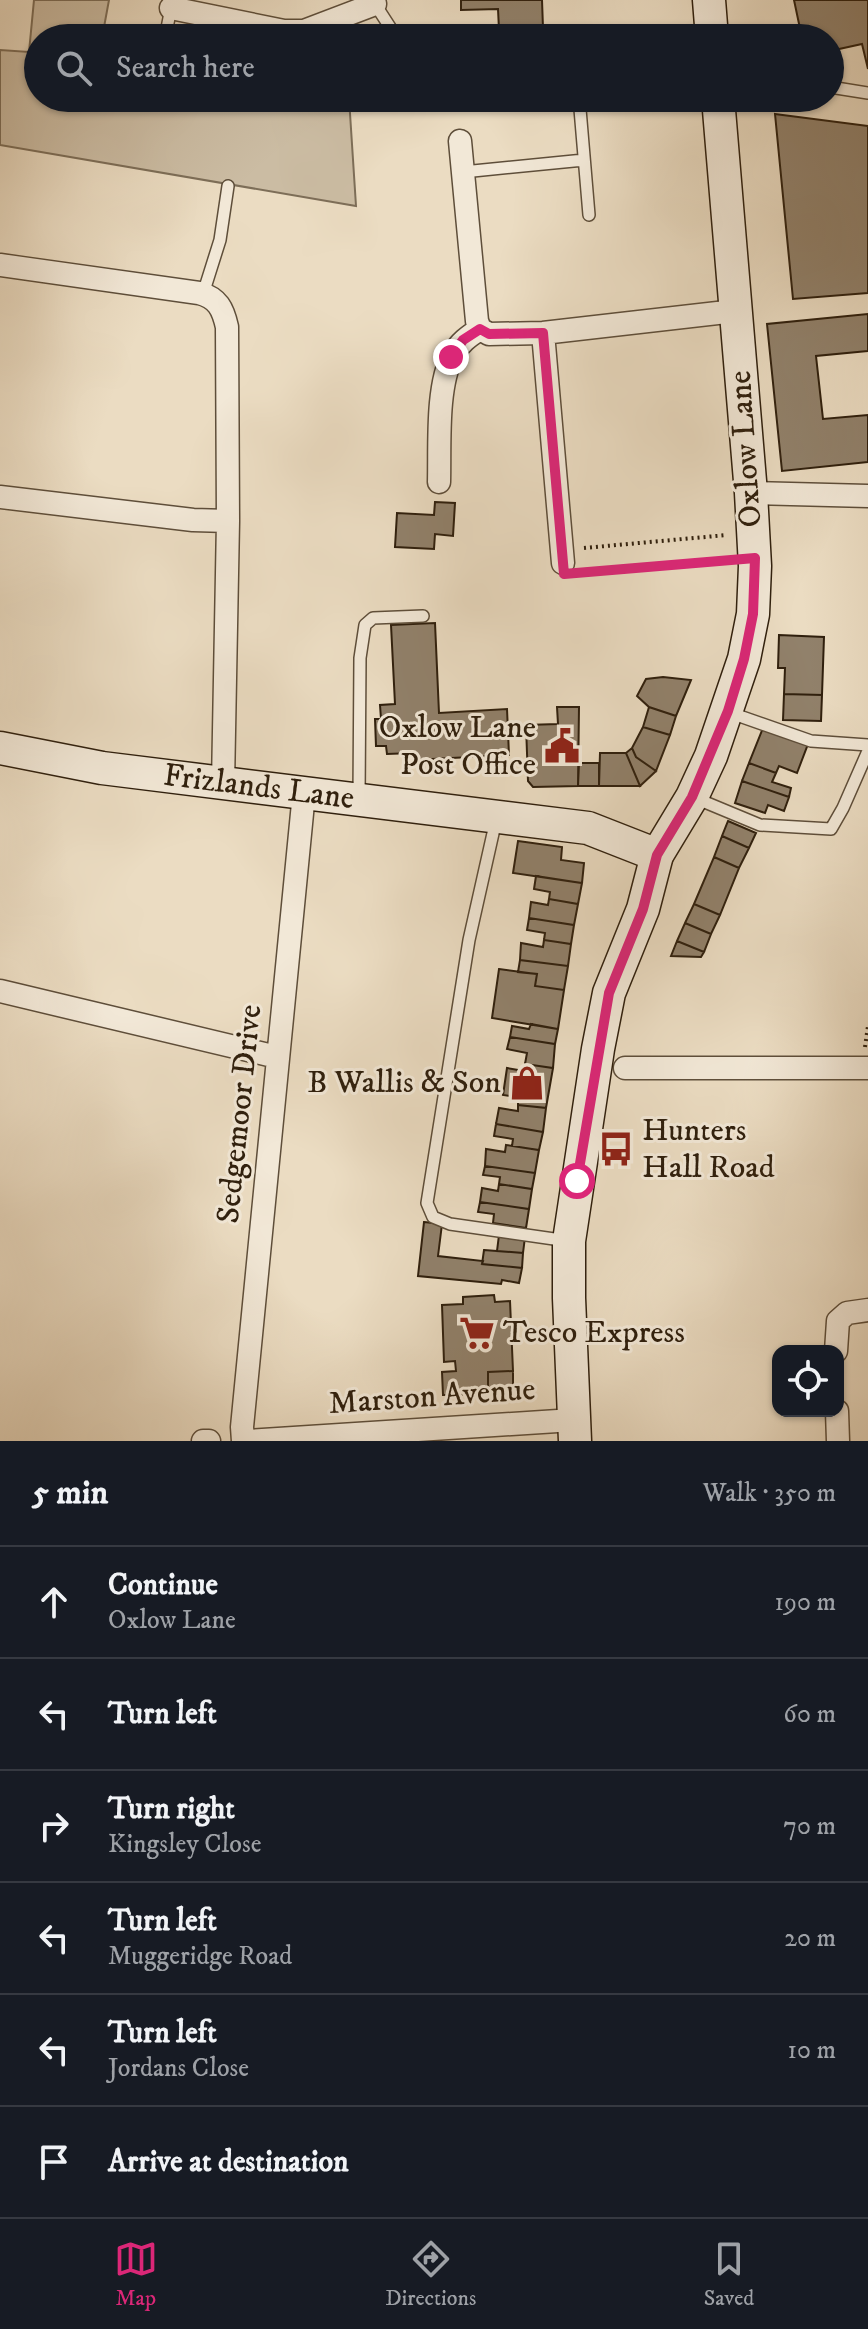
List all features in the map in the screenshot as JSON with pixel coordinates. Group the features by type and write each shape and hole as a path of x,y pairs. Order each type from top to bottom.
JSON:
{"street":[{"path":"709,0 711,24"},
{"path":"321,24 374,2"},
{"path":"171,8 250,24"},
{"name":"Oxlow Lane","path":"574,1431 569,1241 595,1064 609,993 643,909 657,855 692,797 728,711 744,659 753,614 751,493 719,112"},
{"path":"460,141 480,329 489,334 543,333 735,311"},
{"path":"0,265 203,294 214,298 223,310 227,327 228,521 223,784"},
{"path":"439,482 441,400 451,357 463,340 480,329"},
{"path":"543,333 562,556"},
{"path":"751,493 868,496"},
{"path":"0,497 193,520 228,521"},
{"name":"Frizlands Lane","path":"0,748 102,768 588,828 657,855"},
{"name":"Sedgemoor Drive","path":"245,1441 242,1427 304,793"},
{"path":"0,991 277,1057"},
{"path":"625,1068 868,1068"},
{"path":"836,1345 838,1321 847,1313 868,1310"},
{"path":"837,1417 838,1441"},
{"name":"Marston Avenue","path":"245,1441 574,1431"}],"lane":[{"path":"374,2 388,24"},
{"path":"168,24 171,8"},
{"path":"844,89 868,93"},
{"path":"580,112 589,215"},
{"path":"463,172 584,160"},
{"path":"203,294 220,240 228,186"},
{"path":"359,799 360,658 365,625 373,618 423,616"},
{"path":"692,797 760,825 831,829 868,748 811,741 728,711"},
{"path":"497,816 469,940 427,1203 433,1217 450,1224 569,1241"}],"path":[{"path":"754,545 564,574 562,556 754,545"}],"shaded area":[{"path":"34,0 109,0 105,24 32,24"},
{"path":"0,50 24,52 24,112 350,112 356,206 0,145"}],"building":[{"path":"461,0 542,0 543,24 499,24 498,9 461,10"},
{"path":"794,0 868,0 868,69 862,44 844,48 844,24 799,24"},
{"path":"775,114 868,126 868,293 793,299"},
{"path":"868,314 868,351 816,356 823,419 868,415 868,462 782,471 767,324"},
{"path":"435,502 455,503 453,536 435,534 434,549 395,547 397,513 434,515"},
{"path":"435,623 439,713 507,709 509,755 413,760 413,753 387,754 386,746 376,746 375,719 381,719 380,705 395,704 391,625"},
{"path":"779,635 824,637 822,695 784,694 785,668 778,668"},
{"path":"646,679 691,680 676,716 649,707 637,696"},
{"path":"784,694 822,695 821,721 783,720"},
{"path":"557,707 579,707 578,786 533,787 528,781 526,725 558,724"},
{"path":"649,707 676,716 670,735 643,727"},
{"path":"643,727 670,735 656,771 636,757 632,748"},
{"path":"763,728 808,744 797,773 779,766 776,773 749,763"},
{"path":"632,748 636,757 656,771 640,786 626,753"},
{"path":"600,753 626,753 640,786 599,786"},
{"path":"579,763 599,763 599,786 578,786"},
{"path":"749,763 776,773 772,782 791,788 789,797 742,781"},
{"path":"742,781 789,797 784,811 768,805 765,813 735,803"},
{"path":"728,821 756,833 749,848 722,836"},
{"path":"722,836 749,848 739,868 714,857"},
{"path":"518,841 562,847 561,860 584,863 582,883 513,873"},
{"path":"714,857 739,868 720,915 694,904"},
{"path":"536,876 582,883 578,904 549,899 550,892 534,889"},
{"path":"549,899 578,904 574,925 529,918 531,902 548,905"},
{"path":"694,904 720,915 711,934 685,923"},
{"path":"529,918 574,925 571,944 544,940 545,933 527,930"},
{"path":"685,923 711,934 704,952 677,941"},
{"path":"544,940 571,944 568,966 520,960 521,943 543,947"},
{"path":"677,941 704,952 701,957 671,956"},
{"path":"520,960 568,966 564,990 535,986 537,974 518,972"},
{"path":"499,969 537,974 535,986 564,990 558,1029 492,1018"},
{"path":"531,1024 558,1029 555,1044 510,1037 512,1026 529,1029"},
{"path":"510,1037 555,1044 553,1068 525,1064 527,1053 507,1049"},
{"name":"B Wallis & Son","path":"525,1064 553,1068 546,1108 518,1105 518,1097 503,1095 507,1068 524,1071"},
{"path":"518,1105 546,1108 543,1132 496,1124 499,1108 518,1111"},
{"path":"496,1124 543,1132 539,1150 512,1146 513,1139 494,1136"},
{"path":"506,1145 539,1150 535,1173 485,1166 486,1149 505,1152"},
{"path":"485,1166 535,1173 532,1189 499,1184 500,1177 483,1175"},
{"path":"499,1184 532,1189 529,1209 480,1202 482,1188 498,1191"},
{"path":"480,1202 529,1209 526,1228 493,1223 494,1214 478,1212"},
{"path":"424,1222 442,1224 438,1256 522,1268 519,1283 418,1276"},
{"path":"499,1235 525,1237 523,1253 497,1251"},
{"path":"484,1250 523,1253 522,1268 482,1264"},
{"name":"Tesco Express","path":"494,1295 495,1302 510,1301 513,1371 488,1372 488,1394 443,1395 442,1372 456,1371 455,1361 444,1362 442,1305 463,1304 463,1297"},
{"path":"513,1371 513,1393 488,1394 488,1372"}],"place":[{"name":"Oxlow Lane Post Office","path":"562,746"},
{"name":"B Wallis & Son","path":"527,1083"},
{"name":"Hunters Hall Road","path":"616,1149"},
{"name":"Tesco Express","path":"477,1333"}],"route":[{"path":"451,357 463,340 480,329 499,335 543,333 564,574 755,558 753,614 744,659 728,711 692,797 657,855 643,909 609,993 577,1181"}]}
